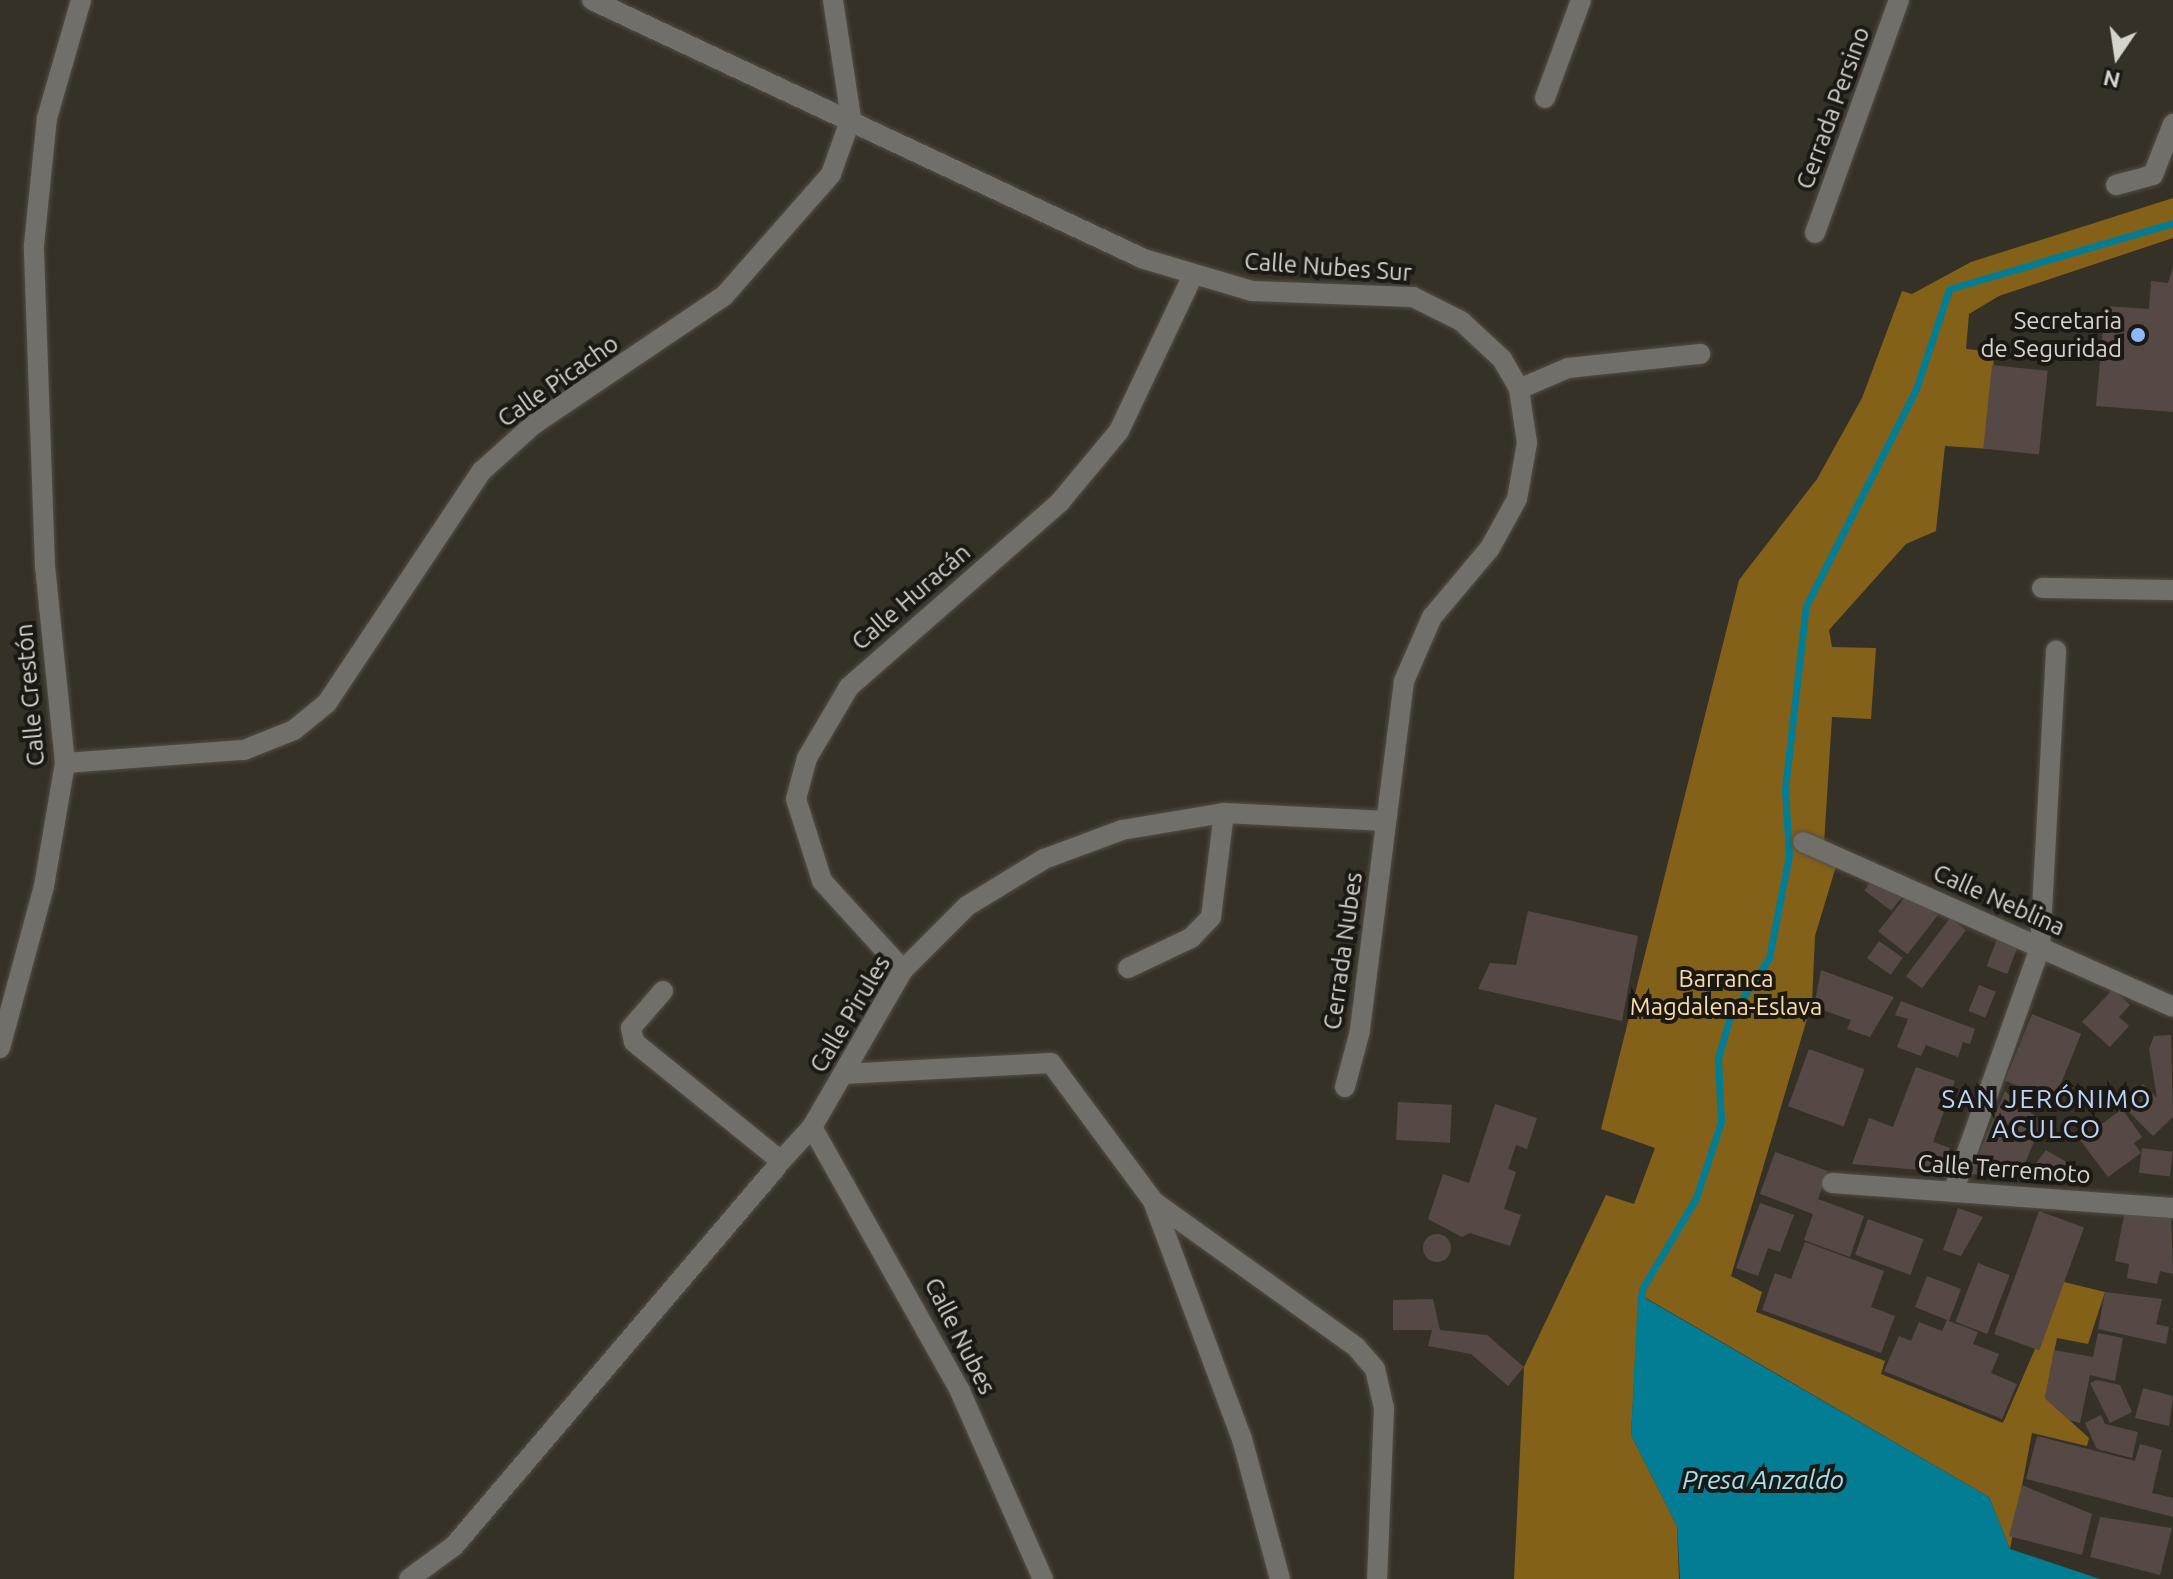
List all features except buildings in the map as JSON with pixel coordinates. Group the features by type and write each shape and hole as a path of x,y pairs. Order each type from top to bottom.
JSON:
{"street":[{"name":"Calle Crestón","path":"0,1048 44,886 65,763 45,567 34,245 47,118 81,0"},
{"name":"Calle Nubes Sur","path":"592,0 1192,277 1252,291 1413,297 1461,321 1502,359 1519,389 1527,443 1517,499 1490,548 1432,617 1411,659 1391,742 1386,821"},
{"name":"Calle Picacho","path":"65,763 244,750 294,730 327,703 482,471 534,424 724,296 831,174 851,118 833,0"},
{"path":"1545,98 1581,0"},
{"name":"Cerrada Persino","path":"1815,233 1899,0"},
{"path":"2116,185 2153,175 2173,124"},
{"name":"Calle Huracán","path":"903,970 822,881 796,799 807,758 849,687 1060,502 1119,431 1192,277"},
{"path":"1519,389 1568,368 1700,354"},
{"path":"2042,588 2173,590"},
{"path":"1953,1192 2040,947 2051,792 2056,650"},
{"path":"1128,968 1191,938 1211,917 1224,813"},
{"name":"Calle Pirules","path":"409,1579 454,1546 812,1127 903,970 967,906 1044,859 1122,830 1224,813 1386,821"},
{"name":"Cerrada Nubes","path":"1345,1087 1360,1031 1386,821"},
{"name":"Calle Neblina","path":"1803,842 2173,1007"},
{"path":"663,991 631,1028 634,1042 778,1165"},
{"path":"843,1074 1051,1063 1153,1201 1242,1439 1280,1579"},
{"name":"Calle Nubes","path":"812,1127 960,1391 1043,1579"},
{"name":"Calle Terremoto","path":"1832,1183 2173,1208"},
{"path":"1153,1201 1356,1347 1375,1369 1384,1408 1377,1579"}],"green space":[{"name":"Barranca Magdalena-Eslava","path":"2173,198 2173,238 1999,296 1969,314 1966,349 1994,352 1990,449 1945,446 1936,531 1906,544 1829,630 1832,647 1876,648 1871,719 1832,717 1824,844 1840,853 1815,936 1812,1002 1731,1276 1762,1292 1756,1312 1885,1361 1881,1374 2003,1423 2064,1282 2105,1292 2088,1344 2057,1338 2045,1398 2089,1438 2087,1446 2032,1433 2010,1549 1989,1497 1639,1294 1631,1435 1677,1526 1679,1579 1514,1579 1524,1367 1606,1195 1634,1204 1655,1148 1601,1129 1739,580 1817,479 1862,398 1902,291 1912,294 1971,262"}],"water":[{"name":"Presa Anzaldo","path":"1638,1294 1989,1497 2010,1549 2100,1579 1680,1579 1677,1526 1631,1435"}],"waterway":[{"path":"1641,1305 1642,1289 1696,1198 1721,1122 1718,1058 1730,1017 1769,958 1789,855 1785,789 1806,606 1916,389 1949,289 2173,223"}],"place":[{"name":"Secretaria de Seguridad","path":"2138,335"}],"district":[{"name":"SAN JERÓNIMO ACULCO","path":"2047,1114"}]}
